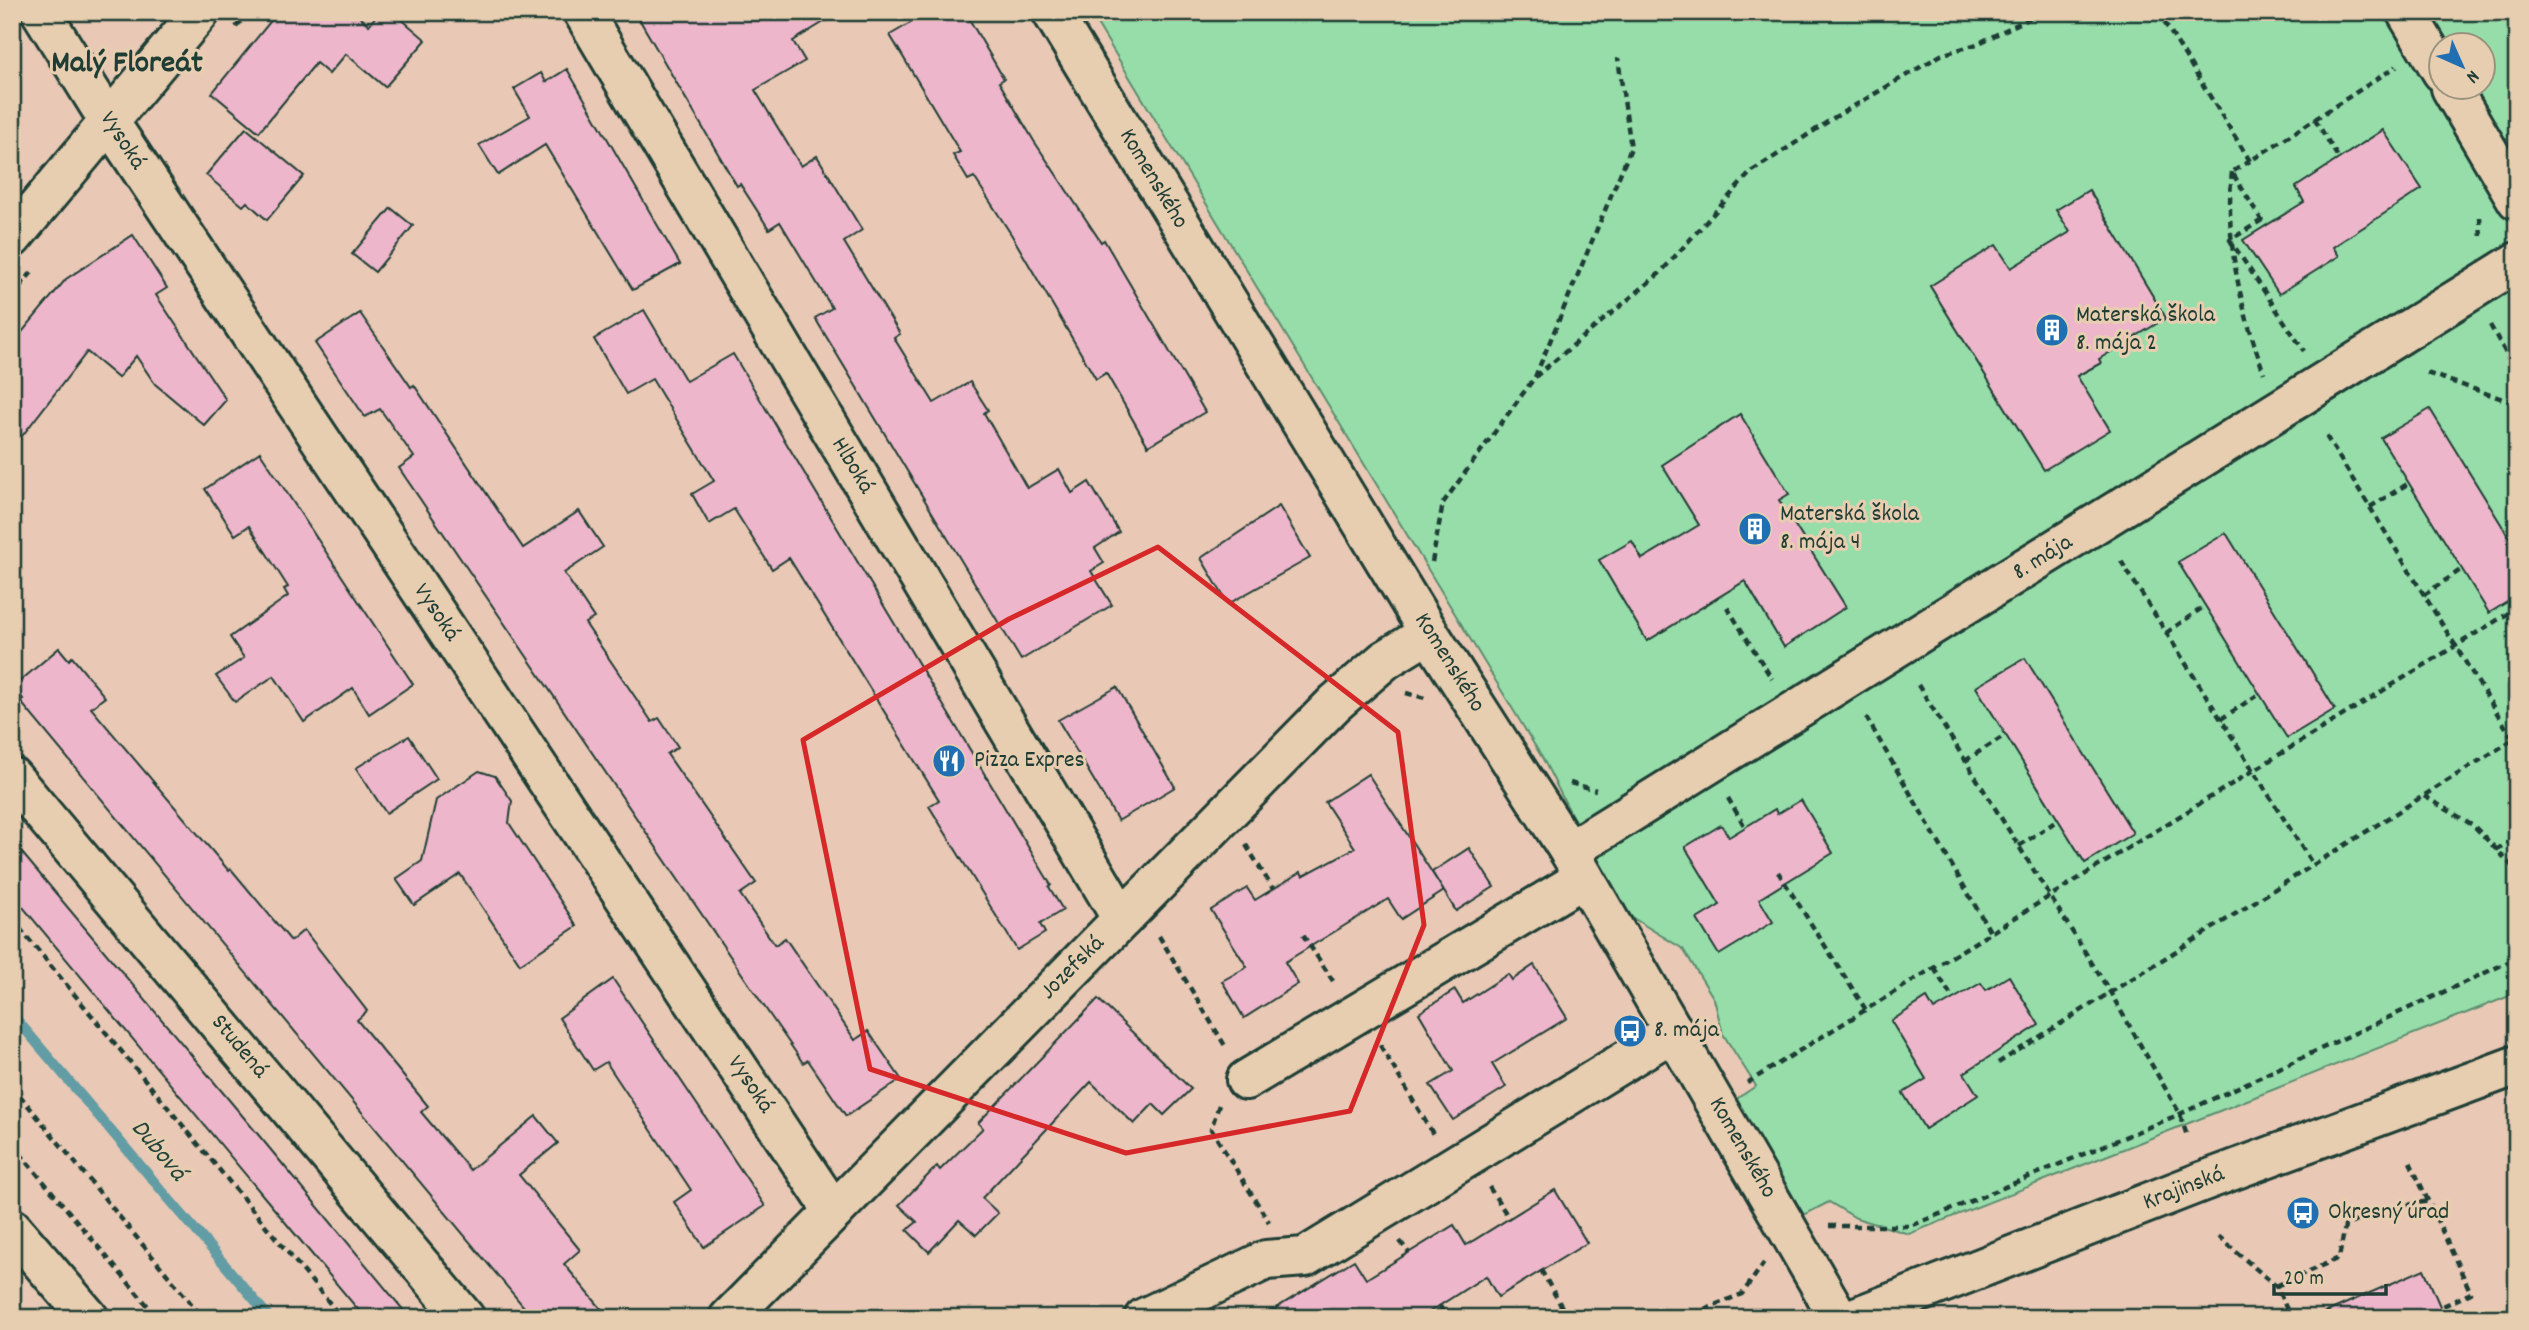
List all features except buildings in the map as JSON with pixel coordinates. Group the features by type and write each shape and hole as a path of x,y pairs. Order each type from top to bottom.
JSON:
{"street":[{"name":"Vysoká","path":"41,12 110,123 834,1212"},
{"path":"12,238 200,12"},
{"name":"Hlboká","path":"583,12 1138,925"},
{"name":"Komenského","path":"1052,12 1429,633 1576,865 1839,1318"},
{"path":"2406,12 2428,50"},
{"path":"2459,102 2517,200"},
{"name":"8. mája","path":"1246,1080 1357,1013 1576,865 2517,262"},
{"name":"Jozefská","path":"729,1318 834,1212 1138,925 1335,703 1385,660 1429,633"},
{"name":"Studená","path":"12,777 465,1318"},
{"path":"1144,1318 1265,1260 1305,1257 1674,1031"},
{"name":"Krajinská","path":"1853,1318 2284,1151 2517,1065"},
{"path":"12,1228 89,1318"}],"path":[{"path":"1535,377 1660,273 1751,172 1835,117 1941,55 1977,44 2042,12"},
{"path":"2158,12 2250,160"},
{"path":"1423,554 1431,566 1443,503 1535,377 1631,148 1618,58"},
{"path":"2232,172 2404,62"},
{"path":"2315,119 2339,159"},
{"path":"2232,172 2265,226"},
{"path":"2232,172 2228,209 2230,240 2239,292 2266,378"},
{"path":"2476,245 2483,237 2480,214"},
{"path":"2230,240 2262,220"},
{"path":"2230,240 2305,352"},
{"path":"2495,332 2517,373"},
{"path":"2427,373 2517,404"},
{"path":"1998,1063 2515,738 2326,436"},
{"path":"2370,508 2409,483"},
{"path":"2121,561 2313,865"},
{"path":"2424,595 2462,569"},
{"path":"2166,633 2205,606"},
{"path":"1727,607 1776,684"},
{"path":"1746,1084 2517,608"},
{"path":"1918,685 2110,992 2180,1114 2187,1136"},
{"path":"2221,719 2259,694"},
{"path":"1866,717 1991,933"},
{"path":"1965,761 2005,735"},
{"path":"1561,777 1569,783 1602,791"},
{"path":"2424,796 2473,825 2517,870"},
{"path":"1730,800 1745,827"},
{"path":"2019,846 2058,820"},
{"path":"2497,850 2517,836"},
{"path":"1244,842 1273,889"},
{"path":"1778,872 1866,1010"},
{"path":"12,919 342,1318"},
{"path":"1138,925 1246,1080 1221,1098 1211,1129 1291,1258"},
{"path":"1303,935 1357,1013 1453,1167"},
{"path":"1830,1225 1911,1226 2180,1114 2517,958"},
{"path":"1934,968 1953,999"},
{"path":"12,1086 203,1318"},
{"path":"12,1144 158,1318"},
{"path":"2410,1162 2471,1293 2441,1307"},
{"path":"2276,1286 2339,1258 2345,1226 2385,1209 2429,1201"},
{"path":"2218,1236 2276,1286 2291,1318"},
{"path":"1682,1318 1742,1294 1764,1262"},
{"path":"1541,1270 1568,1318"},
{"path":"1440,1306 1446,1318"}],"highlighted area":[{"path":"1158,547 1398,732 1424,925 1350,1111 1126,1153 870,1069 803,740 1009,619"}],"green space":[{"path":"1090,12 2517,12 2517,993 1909,1234 1856,1218 1829,1202 1804,1215 1735,1100 1756,1086 1723,1034 1714,999 1683,949 1620,910 1543,759"}],"waterway":[{"name":"Dubová","path":"12,1014 270,1318"}],"place":[{"name":"Materská škola 8. mája 2","path":"2052,330"},
{"name":"Materská škola 8. mája 4","path":"1755,529"},
{"name":"Pizza Expres","path":"949,761"},
{"name":"8. mája","path":"1630,1031"},
{"name":"Okresný úrad","path":"2303,1213"}],"district":[{"name":"Malý Floreát","path":"127,65"}]}
